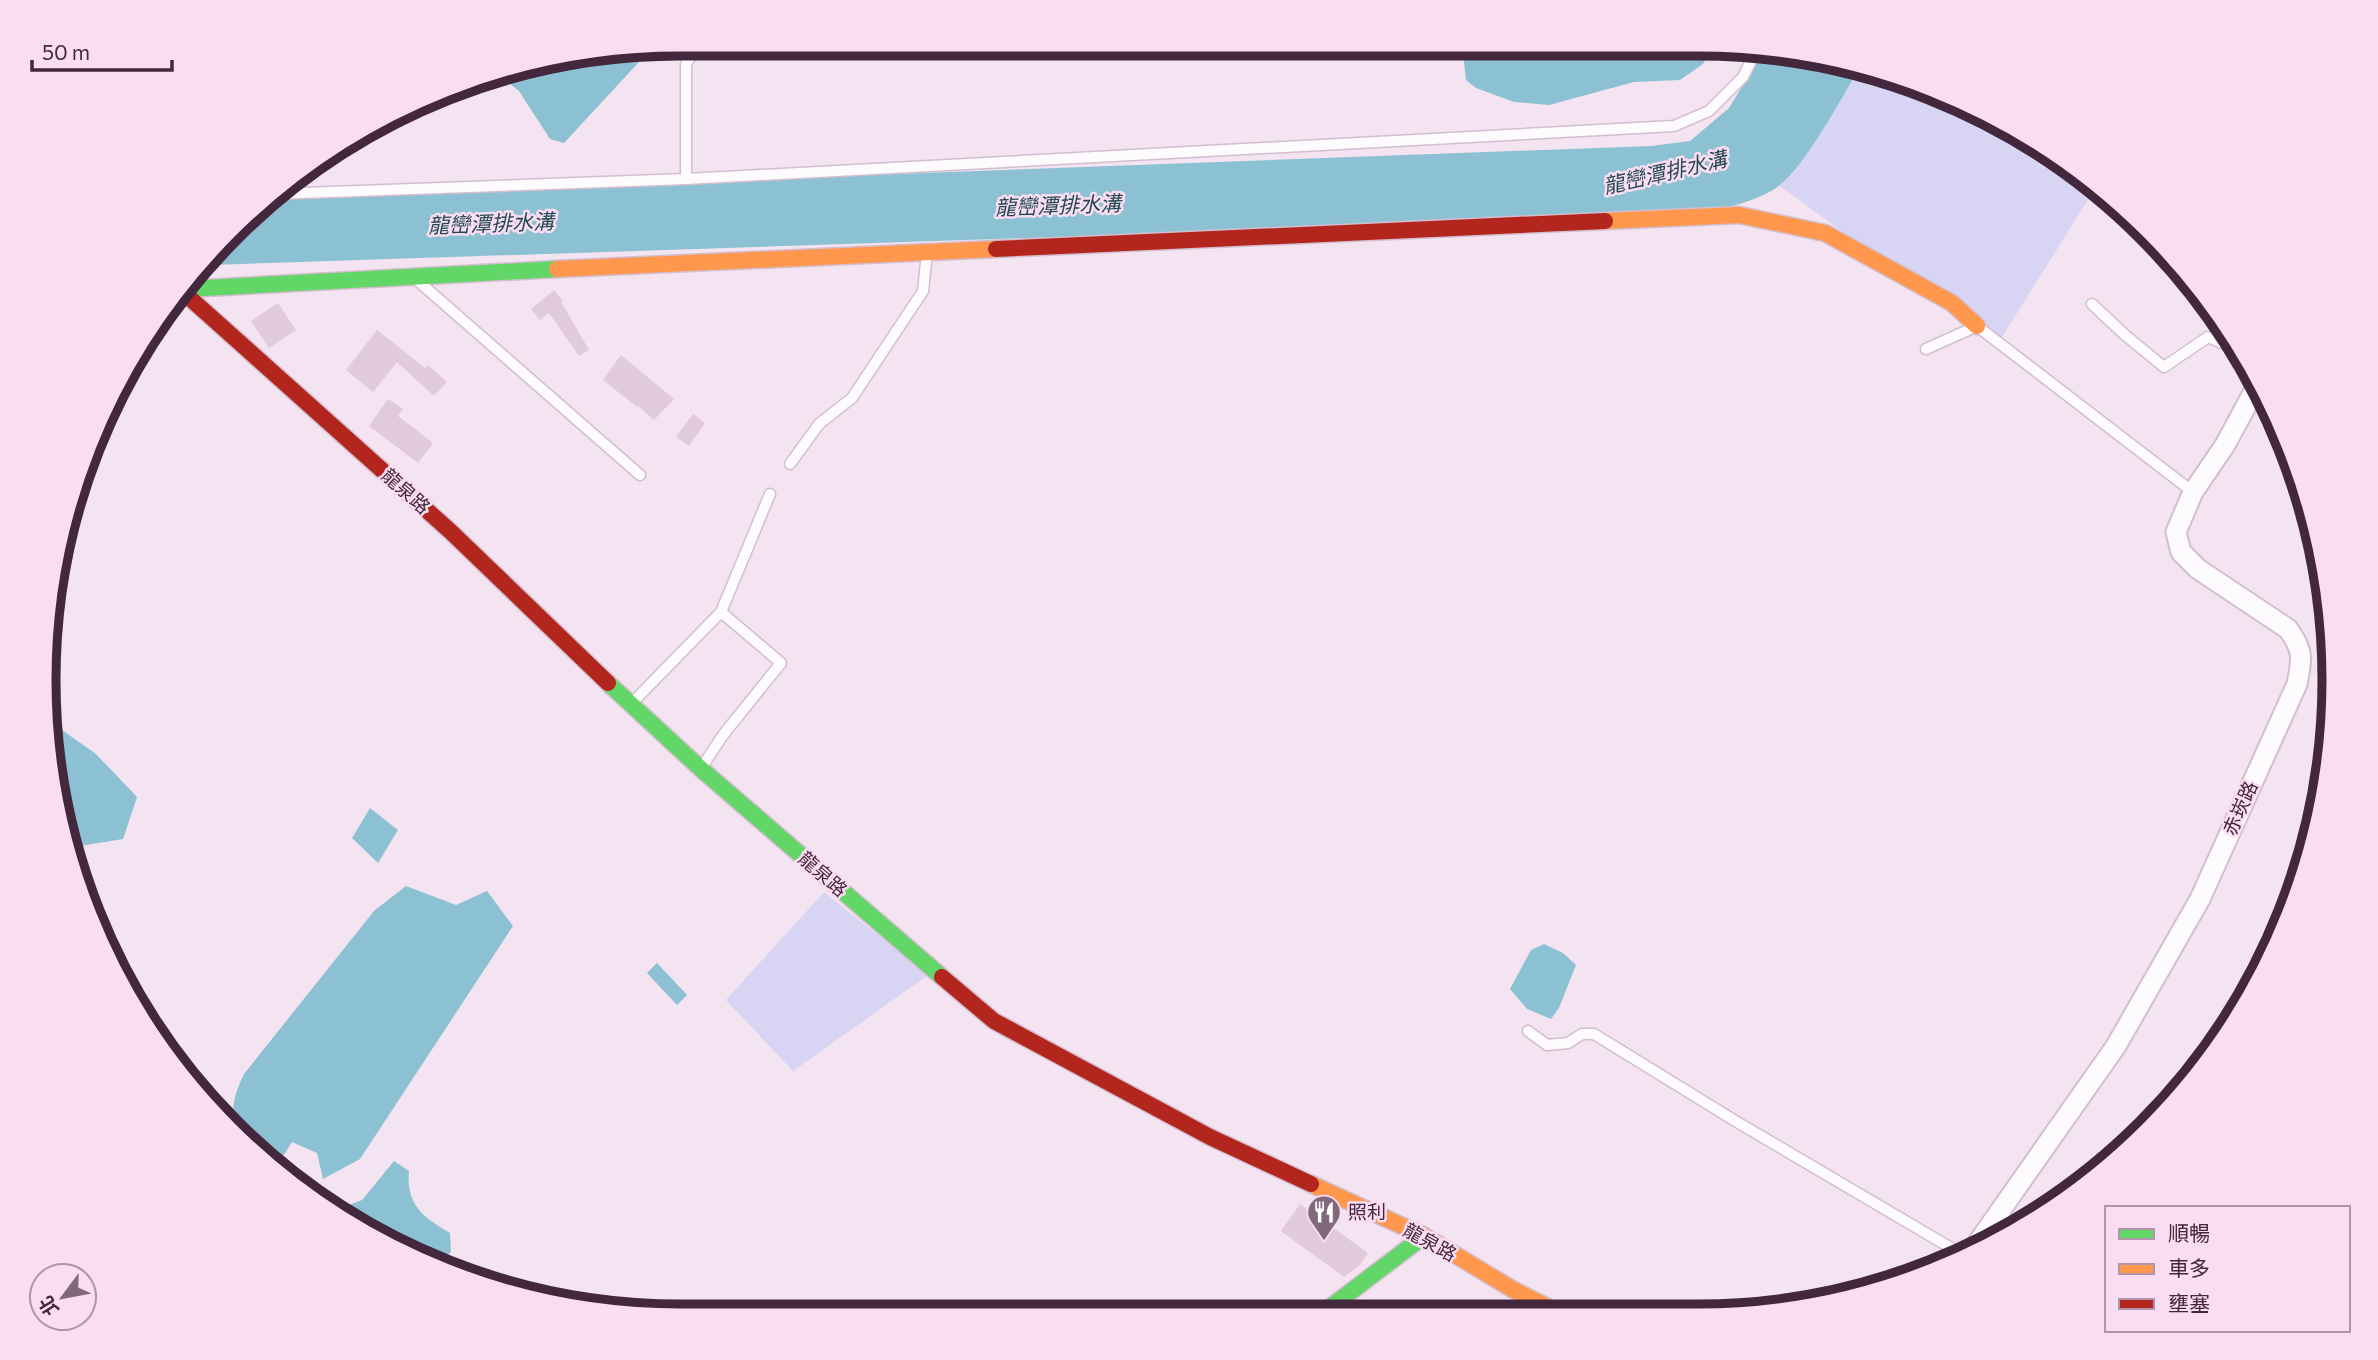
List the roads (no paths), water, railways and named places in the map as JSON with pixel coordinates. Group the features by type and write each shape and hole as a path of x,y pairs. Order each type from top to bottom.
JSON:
{"street":[{"path":"193,290 412,276 1739,215 1825,233 1952,303 1977,326"},
{"name":"龍泉路","path":"189,295 450,531 630,705 994,1021 1210,1137 1424,1236 1542,1304"},
{"name":"赤崁路","path":"1983,1235 2116,1046 2200,900 2297,684 2302,657 2298,642 2288,629 2198,569 2181,552 2176,533 2193,492 2225,445 2253,394"},
{"path":"1334,1304 1424,1236"}],"lane":[{"path":"686,179 686,64 691,56"},
{"path":"290,193 686,179 1674,126 1709,111 1743,77 1752,58"},
{"path":"790,464 819,424 852,398 923,291 927,253"},
{"path":"412,276 640,475"},
{"path":"2092,304 2164,367 2208,337 2223,344"},
{"path":"1926,349 1977,326 2193,492"},
{"path":"630,705 721,612 770,494"},
{"path":"701,769 723,735 781,663 721,612"},
{"path":"1528,1031 1547,1045 1568,1043 1582,1034 1594,1034 1954,1249"}],"water":[{"path":"1463,56 1707,56 1703,64 1680,80 1634,82 1549,105 1514,102 1476,88 1466,80"},
{"path":"644,57 564,143 550,139 519,91 506,81 558,68"},
{"name":"龍巒潭排水溝","path":"1759,59 1855,76 1820,135 1784,181 1758,198 1707,211 1637,218 215,265 286,196 1651,146 1690,141 1729,108"},
{"path":"58,727 96,754 137,797 123,839 78,846 68,802"},
{"path":"370,808 398,830 378,863 352,838"},
{"path":"406,886 456,905 487,891 513,926 360,1159 323,1179 317,1153 292,1142 281,1159 234,1116 234,1105 244,1074 374,911"},
{"path":"1544,944 1563,953 1576,965 1559,1008 1551,1019 1527,1009 1510,989 1531,950"},
{"path":"657,963 687,995 677,1005 647,973"},
{"path":"394,1161 409,1171 410,1193 418,1209 450,1233 451,1252 444,1258 441,1257 404,1240 345,1206 362,1200"}],"place":[{"name":"照利","path":"1324,1242"}]}
